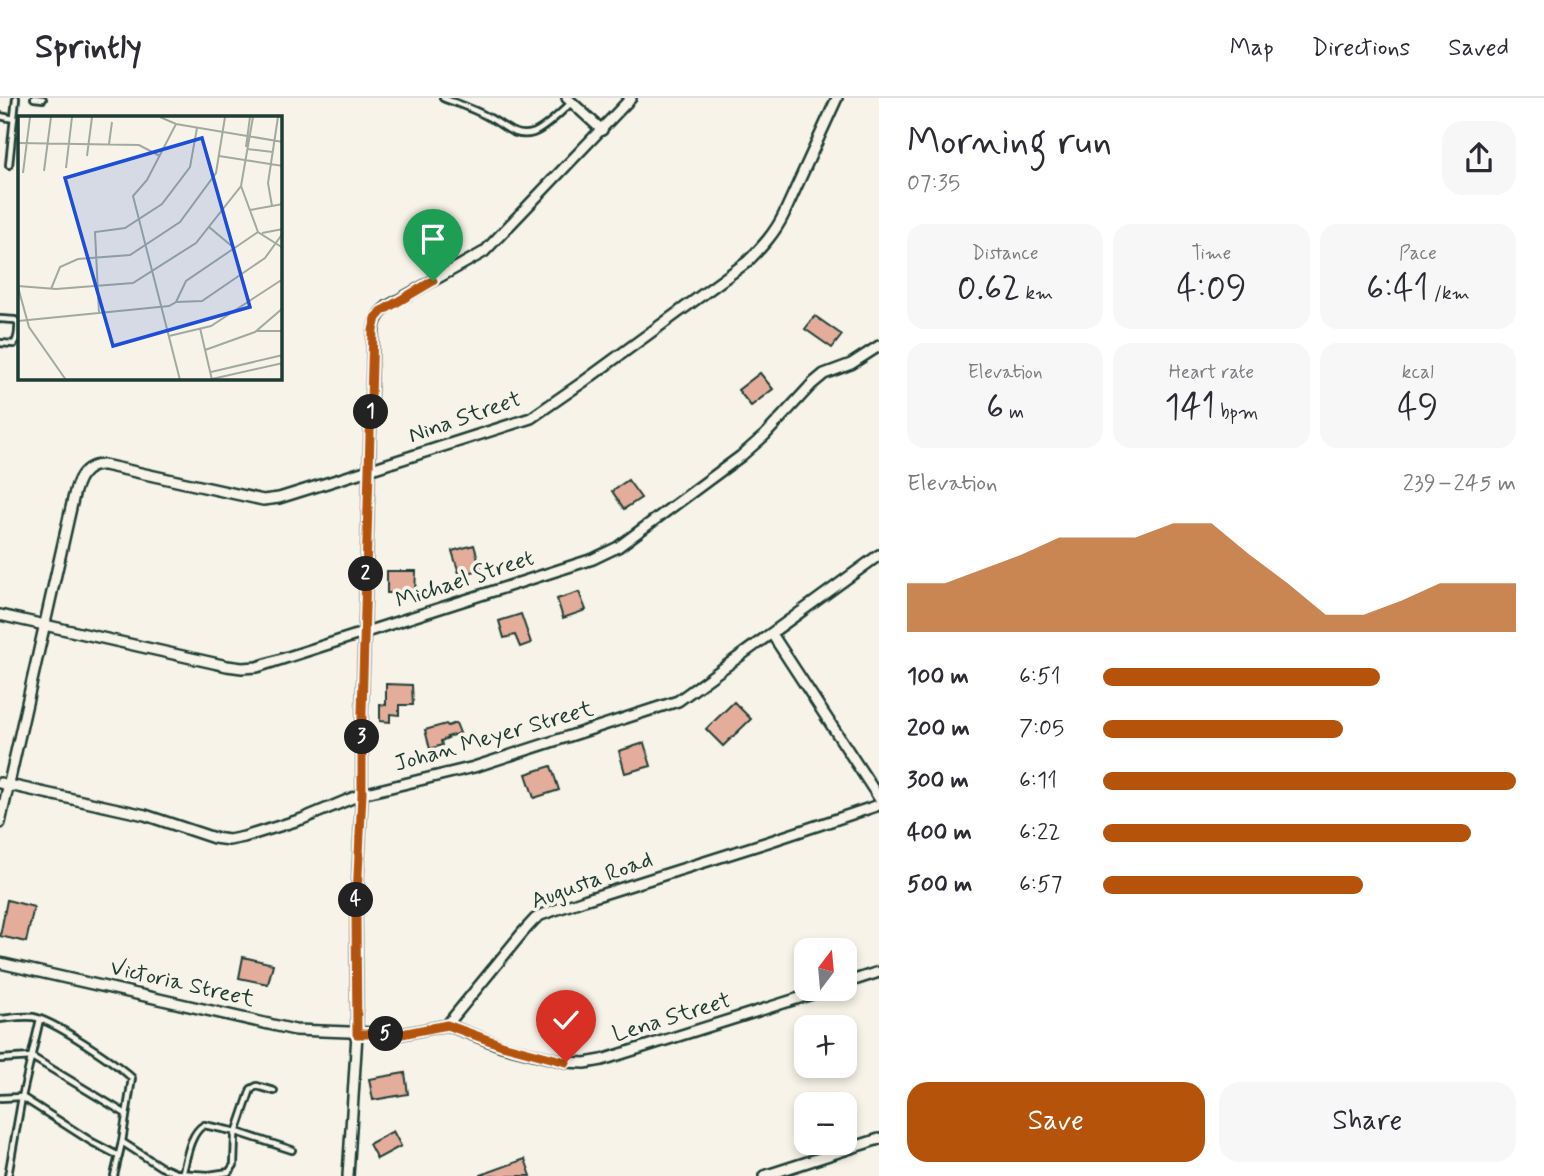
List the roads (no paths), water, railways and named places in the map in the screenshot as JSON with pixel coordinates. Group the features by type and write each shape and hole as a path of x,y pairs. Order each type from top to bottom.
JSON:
{"street":[{"path":"348,1176 357,1034 356,915 362,794 364,632 375,323 382,311 484,252 631,98"},
{"name":"Nina Street","path":"44,625 76,486 82,474 93,466 104,465 263,500 279,498 531,418 747,262 763,247 777,229 837,98"},
{"path":"570,100 602,130"},
{"name":"Michael Street","path":"0,615 227,666 257,667 612,551 741,456 824,374 851,363 879,346"},
{"name":"Johan Meyer Street","path":"4,783 145,816 214,838 237,839 302,819 362,794 474,767 678,701 879,555"},
{"path":"0,823 4,783 44,625"},
{"path":"772,634 879,798"},
{"name":"Augusta Road","path":"447,1025 523,932 541,915 879,805"},
{"name":"Victoria Street","path":"0,962 295,1030 357,1034"},
{"path":"858,979 879,972"},
{"name":"Lena Street","path":"447,1025 502,1045 566,1062 585,1063 794,1000"},
{"path":"357,1034 402,1034 447,1025"},
{"path":"764,1176 879,1139"}],"lane":[{"path":"9,165 16,98"},
{"path":"34,98 43,99"},
{"path":"443,98 490,118 516,134 527,135 536,132 570,100"},
{"path":"0,116 13,119"},
{"path":"0,319 18,322"},
{"path":"0,343 14,344 18,331"},
{"path":"0,1019 40,1019 64,1031 130,1076 132,1081 114,1176"},
{"path":"8,1176 40,1019"},
{"path":"0,1059 32,1057 125,1114"},
{"path":"122,1142 161,1167 182,1175 209,1175 232,1170 235,1158 234,1140 251,1089 257,1086 274,1091"},
{"path":"0,1098 22,1097 118,1156"},
{"path":"182,1175 194,1135 198,1129 208,1125 292,1150"}]}
